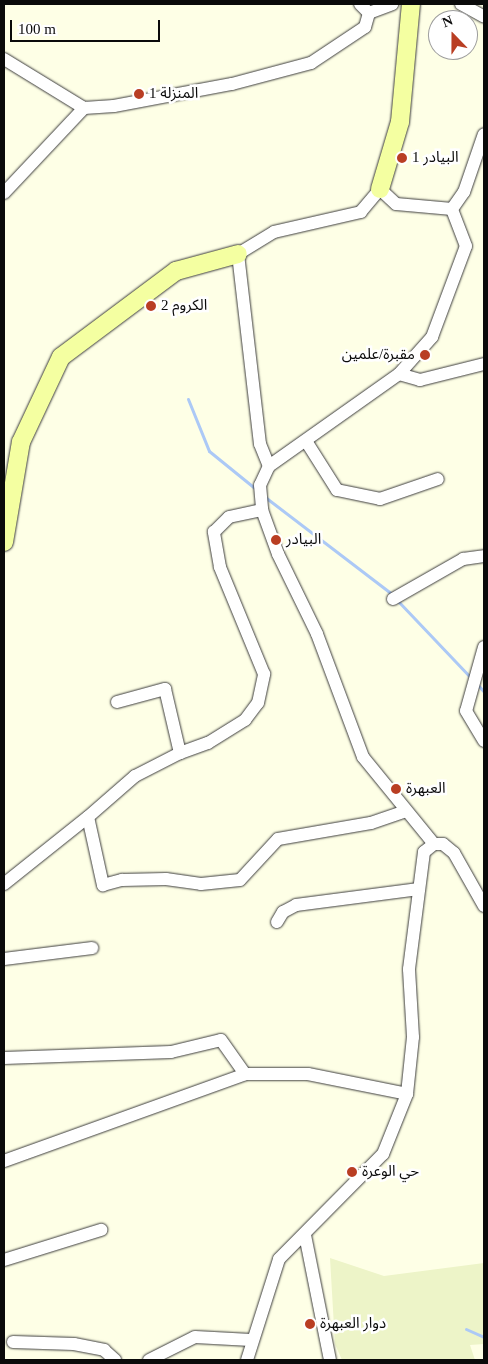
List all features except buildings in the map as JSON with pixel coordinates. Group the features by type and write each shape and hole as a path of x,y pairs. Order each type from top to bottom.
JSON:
{"street":[{"path":"4,193 84,108 232,84 311,63 365,28 364,8 392,4"},
{"path":"4,542 21,442 61,357 176,271 238,254 274,232 361,212 380,189 400,122 411,4"},
{"path":"461,4 484,17"},
{"path":"4,59 84,108"},
{"path":"452,209 464,192 484,134"},
{"path":"380,189 396,204 452,209"},
{"path":"434,844 363,758 318,634 262,510 260,485 269,466 399,374 432,337 466,246 452,209"},
{"path":"238,254 260,444 269,466"},
{"path":"399,374 420,380 484,364"},
{"path":"306,441 337,490 380,499 438,479"},
{"path":"4,884 88,817 135,776 180,753 208,743 245,720 263,689 264,674 254,640 214,544 220,523 244,512 262,510"},
{"path":"392,599 463,559 484,556"},
{"path":"484,647 466,711 484,741"},
{"path":"117,702 165,689 180,753"},
{"path":"88,817 103,885 166,879 200,884 240,880 278,839 372,823 406,811"},
{"path":"247,1360 252,1340 280,1260 382,1154 406,1094 413,1037 409,969 424,852 434,844 443,844 454,853 484,906"},
{"path":"277,922 283,912 296,905 420,889"},
{"path":"4,959 92,948"},
{"path":"4,1058 171,1052 221,1040 245,1074"},
{"path":"4,1161 245,1074 308,1074 406,1094"},
{"path":"4,1260 101,1230"},
{"path":"305,1235 330,1360"},
{"path":"149,1360 195,1337 252,1340"},
{"path":"13,1342 74,1344 104,1350 115,1360"}],"green space":[{"path":"330,1258 384,1276 484,1263 484,1344 470,1345 475,1360 342,1360 335,1344"}],"waterway":[{"path":"188,399 209,451 257,490"},
{"path":"265,497 393,595"},
{"path":"397,600 472,679"},
{"path":"478,685 484,692"},
{"path":"466,1329 484,1337"}],"place":[{"name":"المنزلة 1","path":"139,94"},
{"name":"البيادر 1","path":"402,158"},
{"name":"الكروم 2","path":"151,306"},
{"name":"مقبرة/علمين","path":"425,355"},
{"name":"البيادر","path":"276,540"},
{"name":"العبهرة","path":"396,789"},
{"name":"حي الوعرة","path":"352,1172"},
{"name":"دوار العبهرة","path":"310,1324"}]}
